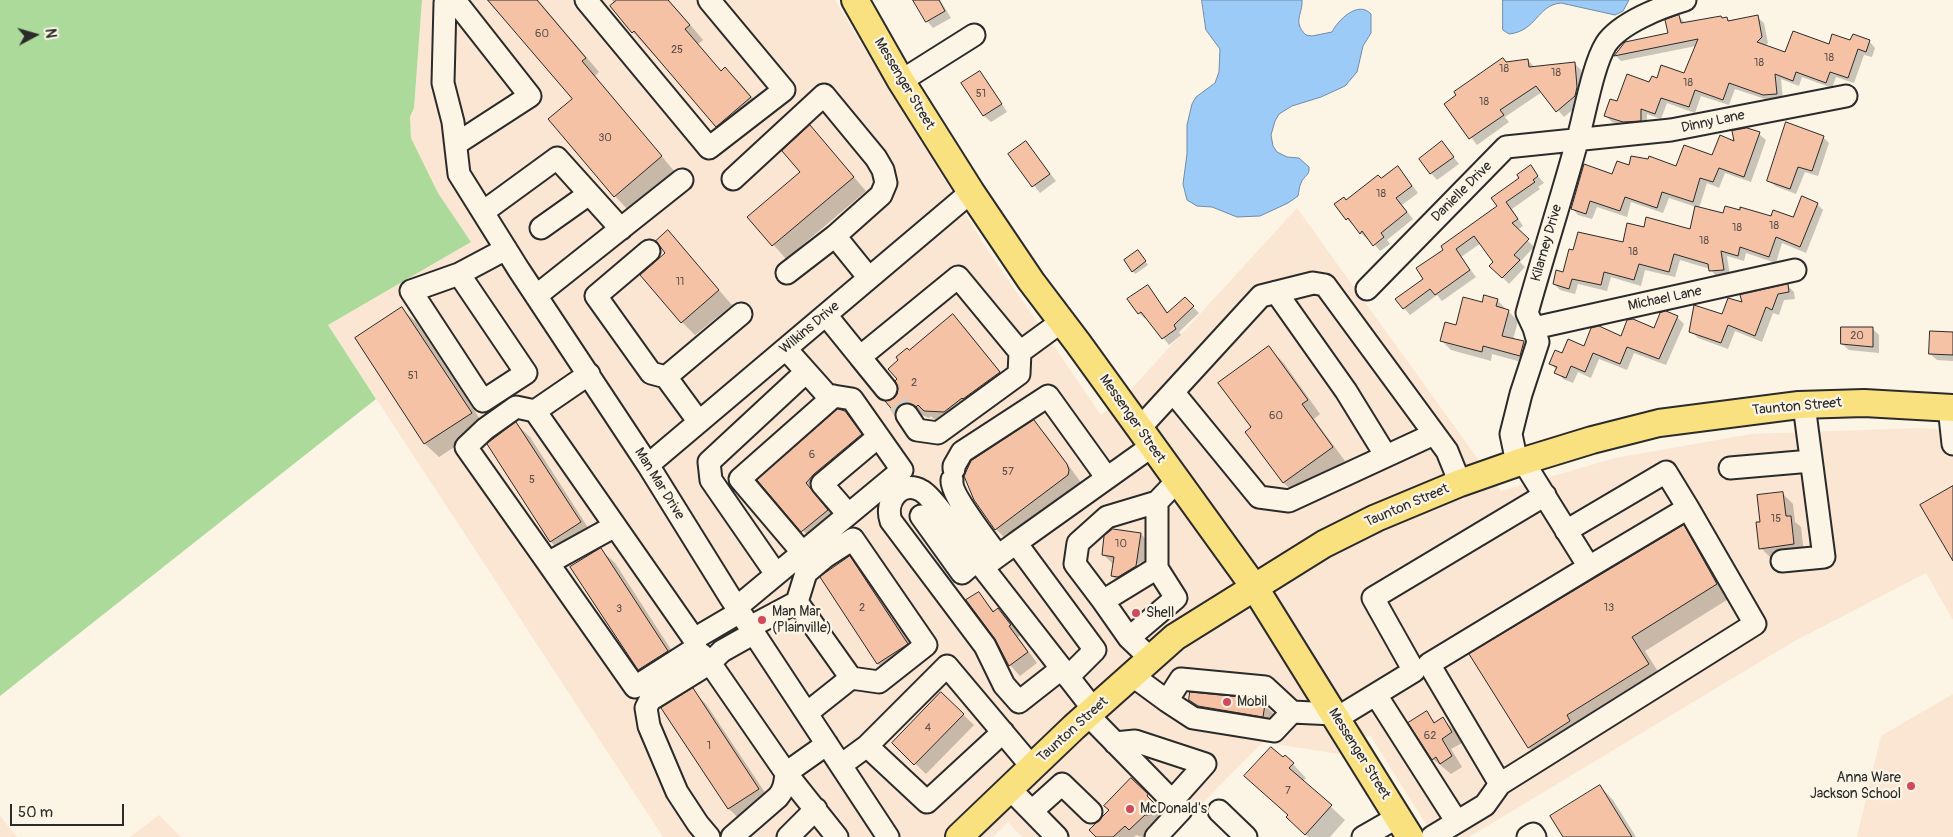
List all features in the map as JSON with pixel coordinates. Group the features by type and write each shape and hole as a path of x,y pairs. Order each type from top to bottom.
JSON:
{"main road":[{"name":"Messenger Street","path":"855,0 901,81 1031,281 1255,588 1404,827"},
{"name":"Taunton Street","path":"959,837 1009,788 1175,637 1324,544 1376,518 1460,483 1520,462 1592,440 1659,423 1804,405 1864,402 1951,408"}],"street":[{"path":"586,0 709,148 784,90 709,0"},
{"name":"Kilarney Drive","path":"1589,567 1545,495 1520,462 1511,434 1521,394 1538,342 1527,313 1578,139 1596,70 1606,44 1622,29 1661,7 1685,0"},
{"path":"446,2 460,7 530,96 456,144"},
{"name":"Man Mar Drive","path":"446,2 443,84 453,122 459,174 536,296 648,465 745,620 888,837"},
{"path":"901,81 974,35"},
{"path":"733,179 824,95 876,158 883,170 886,183 881,195 835,236 787,273"},
{"name":"Dinny Lane","path":"1578,139 1671,130 1846,96"},
{"name":"Danielle Drive","path":"1367,289 1506,147 1578,139"},
{"path":"483,212 557,158 621,229"},
{"path":"536,296 682,180"},
{"name":"Wilkins Drive","path":"648,465 972,192"},
{"path":"541,228 589,194"},
{"path":"835,236 869,278"},
{"path":"459,274 526,373 483,402 412,291 459,274 506,249"},
{"path":"649,251 596,296 650,373 666,377 699,422"},
{"name":"Michael Lane","path":"1534,328 1796,270"},
{"path":"826,315 918,430 938,433 1019,374 1020,352 958,277 860,357"},
{"path":"921,516 962,573 986,561 1016,543 1107,478 1146,438 1174,392 1261,296 1313,283 1325,284 1447,452 1460,483"},
{"path":"1276,292 1346,391 1386,456"},
{"path":"666,377 741,314"},
{"path":"1020,352 1061,322"},
{"path":"709,837 677,792 649,726 646,708 650,700 700,650 722,651 776,574 902,470 852,399 827,395 786,349"},
{"path":"776,574 711,480 709,462 806,372"},
{"path":"535,411 589,374"},
{"path":"1174,392 1260,497 1289,501 1434,434"},
{"path":"802,552 740,479 834,396"},
{"path":"986,561 952,485 954,466 962,452 1048,396 1107,478"},
{"path":"1782,561 1824,557 1804,405"},
{"path":"797,602 745,620 700,650 635,687 466,447 485,429 516,407 535,411 700,650 786,773 837,837"},
{"path":"1951,408 1953,444"},
{"path":"848,514 822,484 878,437"},
{"path":"1730,468 1812,461"},
{"path":"1432,837 1485,805 1500,784 1755,624 1666,472 1566,531"},
{"path":"1177,481 1157,502 1107,516 1078,543 1075,564 1129,638 1142,668 1167,702 1193,718 1274,731 1292,712"},
{"path":"1016,543 1095,650 1064,673 1019,702 1004,684 984,646 891,521 889,514 891,500 896,494 909,488 923,492 986,561 1064,673 1091,713 1115,743 1181,810 1156,837"},
{"path":"1500,784 1373,598 1545,495"},
{"path":"1129,638 1176,598 1157,568 1157,502"},
{"path":"1167,702 1181,679 1265,687 1292,712 1335,716 1422,668 1688,508"},
{"path":"548,563 615,526"},
{"path":"853,539 926,645 879,682 850,678 797,602 806,573 825,557 853,539"},
{"path":"1103,600 1157,568"},
{"path":"841,765 867,746 947,666 1032,767"},
{"path":"807,714 850,678"},
{"path":"1376,695 1457,822"},
{"path":"867,746 927,802 1003,732"},
{"path":"1115,743 1135,741 1205,764 1172,801"},
{"path":"732,837 778,797 782,792 786,773 827,744"},
{"path":"1032,812 1062,784 1091,812"},
{"path":"1009,788 1057,837"},
{"path":"788,837 816,809"},
{"path":"1219,811 1246,837"},
{"path":"1363,837 1404,827"},
{"path":"1528,837 1533,834 1535,837"}],"shaded area":[{"path":"422,0 835,0 985,246 1101,415 1133,387 1297,208 1501,491 1615,458 1751,434 1918,428 1953,430 1953,620 1926,573 1793,642 1469,837 1434,837 1370,735 1339,754 1263,742 1169,837 1022,837 1008,822 993,837 663,837 328,325 471,242 438,193 411,138 410,117 414,107"},
{"name":"Anna Ware Jackson School","path":"1953,694 1953,837 1857,837 1881,736"},
{"path":"159,815 181,837 130,837"},
{"path":"0,816 17,837 0,837"}],"green space":[{"path":"0,0 422,0 414,108 410,117 411,138 438,193 471,242 328,325 376,399 0,696"}],"water":[{"path":"1202,0 1302,0 1299,18 1300,26 1306,35 1312,36 1332,32 1344,17 1355,10 1366,10 1371,14 1371,33 1363,46 1357,72 1345,86 1321,97 1292,106 1279,114 1275,121 1271,135 1273,146 1277,152 1287,157 1299,158 1309,167 1309,170 1302,180 1298,196 1288,203 1260,216 1237,217 1212,207 1197,206 1187,200 1183,184 1187,154 1187,125 1192,104 1196,97 1215,83 1219,72 1220,49 1206,30"},
{"path":"1503,0 1629,0 1623,11 1615,15 1561,3 1553,5 1541,13 1526,28 1509,34 1503,30"}],"building":[{"path":"488,0 537,0 586,58 582,61 662,156 614,197 548,119 572,99"},
{"path":"617,0 668,0 690,25 685,29 721,71 725,67 751,97 716,127 634,31 632,33 610,6"},
{"path":"913,0 939,0 945,11 926,22"},
{"path":"1679,15 1681,23 1721,16 1722,18 1727,17 1728,21 1758,15 1762,37 1757,42 1785,52 1793,31 1829,44 1832,34 1850,40 1853,34 1870,40 1866,52 1858,49 1848,78 1830,72 1826,83 1796,72 1793,81 1775,74 1777,94 1763,95 1729,83 1723,100 1695,90 1689,107 1661,98 1655,114 1641,109 1641,121 1623,122 1604,116 1610,99 1617,101 1627,74 1649,82 1652,76 1657,78 1661,65 1684,73 1698,39 1614,56 1625,42 1668,33 1665,20"},
{"path":"1503,58 1506,62 1528,59 1529,67 1575,62 1577,87 1575,96 1556,112 1536,86 1500,110 1504,115 1469,139 1444,104 1456,95 1454,92"},
{"path":"980,71 1002,104 983,116 961,83"},
{"path":"1786,122 1824,136 1812,171 1798,167 1790,189 1767,181"},
{"path":"810,125 854,177 772,246 747,217 800,172 782,151"},
{"path":"1747,128 1760,132 1744,177 1719,168 1713,182 1700,178 1693,202 1662,192 1657,208 1625,197 1620,211 1590,201 1586,214 1571,209 1584,164 1612,174 1617,161 1629,165 1631,156 1648,159 1649,156 1676,166 1684,145 1712,155 1720,135 1734,141 1732,131"},
{"path":"1026,141 1050,174 1032,187 1008,154"},
{"path":"1442,141 1454,157 1430,174 1419,159"},
{"path":"1531,165 1538,176 1533,180 1535,182 1506,202 1518,219 1512,223 1529,239 1514,255 1520,260 1502,278 1489,266 1493,262 1474,236 1456,249 1470,270 1435,295 1430,289 1403,309 1395,299 1423,279 1416,268 1443,250 1441,246 1497,206 1491,198 1519,178 1517,175"},
{"path":"1398,166 1412,186 1396,198 1407,212 1381,233 1384,237 1373,246 1362,231 1360,234 1334,204 1344,197 1346,200 1378,175 1381,178"},
{"path":"1802,196 1818,203 1800,247 1776,237 1769,257 1740,247 1738,256 1721,251 1724,270 1709,271 1708,264 1674,254 1669,272 1639,264 1634,280 1604,272 1601,285 1572,279 1569,289 1553,284 1556,270 1563,272 1569,249 1573,250 1578,232 1623,242 1627,223 1644,227 1646,217 1690,229 1695,206 1723,213 1725,206 1740,210 1740,207 1771,216 1773,210 1793,217"},
{"path":"668,230 719,290 681,323 640,275 665,253 656,241"},
{"path":"1138,250 1146,261 1132,272 1124,260"},
{"path":"1788,284 1789,292 1778,294 1772,310 1766,307 1755,336 1728,325 1721,343 1689,332 1694,305 1722,314 1728,298 1742,302 1740,295"},
{"path":"1148,285 1167,313 1185,297 1194,306 1174,325 1176,329 1162,339 1141,312 1138,314 1127,299"},
{"path":"1484,295 1498,299 1496,306 1509,310 1502,336 1524,341 1520,356 1483,346 1482,352 1440,341 1445,322 1456,325 1463,297 1482,302"},
{"path":"402,307 472,413 424,444 355,338"},
{"path":"1666,311 1678,316 1659,359 1627,347 1620,364 1593,353 1585,372 1571,366 1566,378 1554,373 1557,367 1549,364 1555,350 1562,353 1568,339 1584,346 1591,328 1599,326 1621,336 1627,320 1633,319 1654,328 1660,313"},
{"path":"953,314 1000,372 944,412 924,411 918,405 916,407 907,403 900,405 895,413 885,401 894,398 898,388 895,381 897,379 888,369 898,360 896,357 907,348 909,350"},
{"path":"1841,327 1873,327 1873,347 1841,344"},
{"path":"1930,331 1953,332 1953,355 1929,354"},
{"path":"1269,346 1308,400 1302,404 1333,447 1283,483 1245,432 1251,427 1218,383"},
{"path":"838,409 845,411 862,434 814,474 806,483 828,510 801,532 757,480"},
{"path":"1034,420 1067,464 1068,475 995,530 974,500 964,476 971,461"},
{"path":"516,422 581,522 550,542 487,444"},
{"path":"1953,486 1953,561 1920,505"},
{"path":"1783,492 1786,516 1791,516 1794,544 1759,549 1756,522 1760,522 1757,495"},
{"path":"1684,525 1717,584 1632,637 1649,664 1567,715 1570,721 1528,748 1469,654"},
{"path":"1113,529 1141,533 1136,566 1118,577 1111,576 1114,557 1102,555 1104,536"},
{"path":"601,548 668,651 638,670 570,567"},
{"path":"850,556 908,644 877,664 820,577"},
{"path":"979,592 993,612 998,608 1028,652 1009,666 995,639 966,600"},
{"path":"693,688 759,789 728,809 661,708"},
{"path":"941,692 964,714 914,765 892,743"},
{"name":"Mobil","path":"1190,692 1260,699 1265,704 1263,717 1198,706 1189,700"},
{"path":"1427,711 1434,723 1443,717 1452,732 1442,739 1452,756 1440,764 1436,757 1432,760 1408,723"},
{"path":"1271,747 1294,763 1289,768 1332,805 1305,835 1286,817 1288,815 1244,776"},
{"path":"1131,778 1163,812 1145,815 1129,830 1125,826 1113,837 1096,837 1089,830 1109,810 1104,806"},
{"path":"1600,785 1632,837 1563,837 1550,816"}],"tunnel":[{"path":"898,403 907,415"}],"place":[{"name":"Shell","path":"1136,613"},
{"name":"Man Mar (Plainville)","path":"762,620"},
{"name":"Mobil","path":"1227,702"},
{"name":"Anna Ware Jackson School","path":"1911,786"},
{"name":"McDonald's","path":"1130,809"}]}
